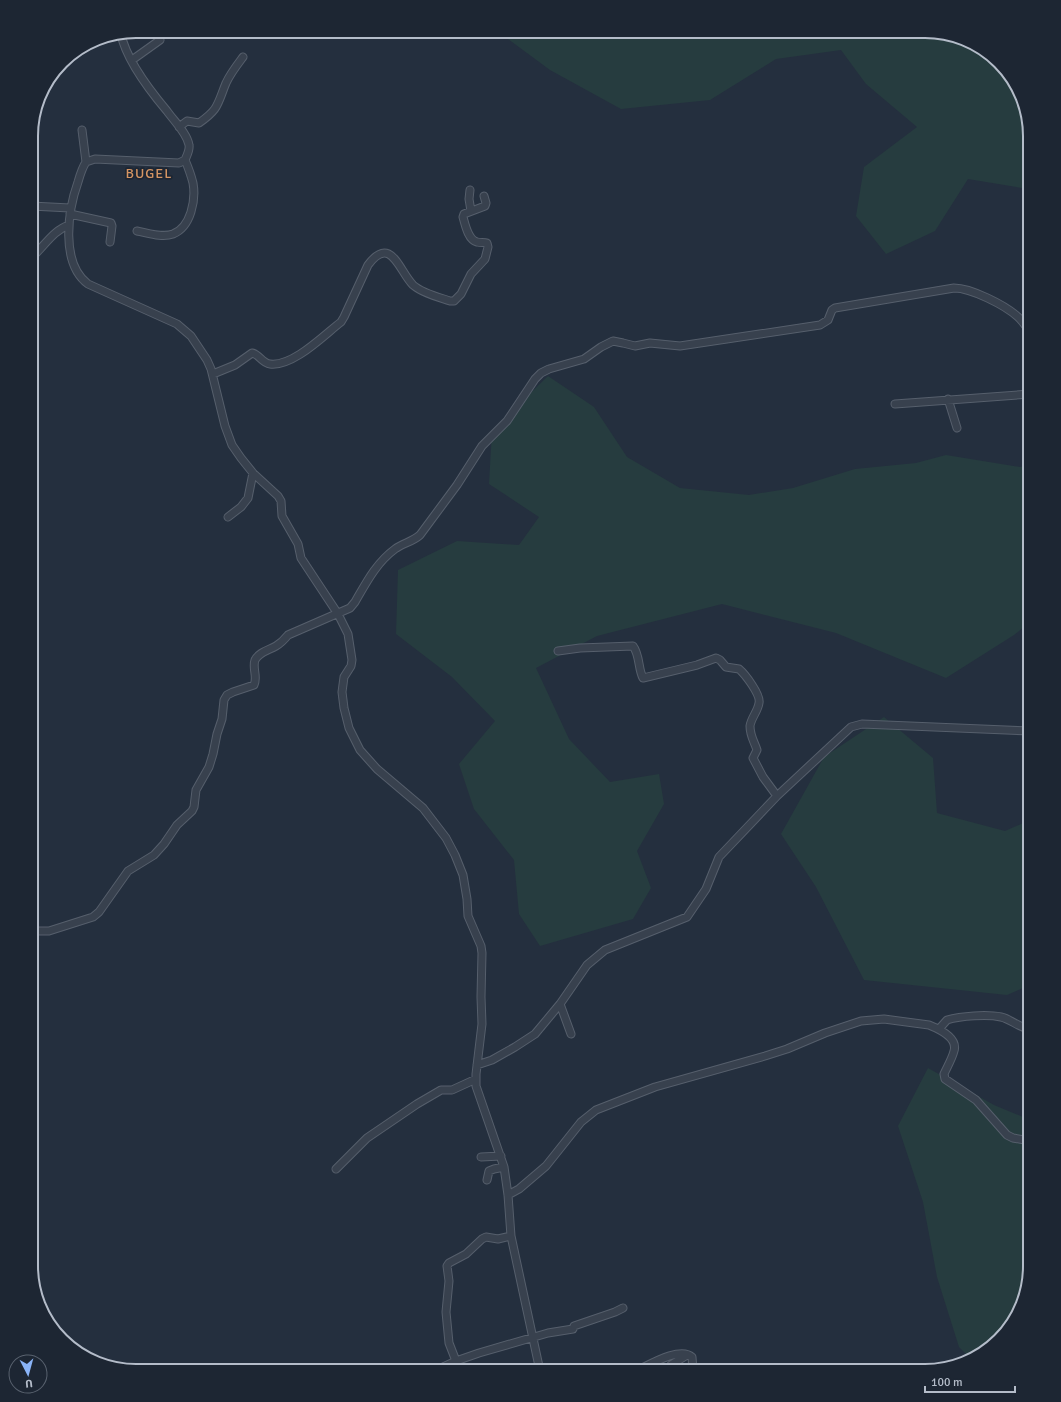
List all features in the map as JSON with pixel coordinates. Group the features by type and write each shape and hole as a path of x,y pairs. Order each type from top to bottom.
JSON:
{"street":[{"path":"122,39 126,50 143,80 187,139 189,149 185,160 193,185 191,213 182,229 173,234 167,235 137,232"},
{"path":"132,60 160,40"},
{"path":"179,127 186,121 199,123 211,115 222,97 226,82 243,57"},
{"path":"82,130 86,162 80,173 72,197 69,225 69,241 74,267 83,280 100,290 177,324 191,336 199,347 213,374 225,426 232,446 253,473 278,496 281,501 282,516 298,544 301,558 338,614 348,634 352,660 351,666 344,677 342,692 349,728 360,750 377,769 424,808 434,820 455,855 463,875 466,888 468,916 481,946 482,953 482,1024 476,1086 504,1167 511,1236 539,1364"},
{"path":"86,162 95,159 179,163 185,160"},
{"path":"470,190 469,199 471,211"},
{"path":"213,374 235,365 253,353 265,363 271,364 283,362 302,354 341,322 368,265 374,257 381,253 386,253 393,256 414,286 450,301 454,301 462,293 472,272 486,257 487,243 474,240 469,233 463,218 464,214 486,205 484,196"},
{"path":"38,207 70,212 110,223 112,226 110,242"},
{"path":"38,251 54,232 69,225"},
{"path":"38,931 49,931 93,917 99,912 128,870 159,851 177,825 192,811 194,807 196,790 209,767 213,754 215,741 222,719 224,700 227,696 254,685 256,678 254,663 258,656 266,650 282,643 288,635 350,608 376,568 389,554 396,548 415,540 420,535 457,485 482,446 507,421 535,379 541,373 548,369 584,359 608,343 616,342 635,346 654,343 680,346 790,330 820,325 828,320 832,310 835,308 954,288 979,293 1016,315 1023,324"},
{"path":"895,404 1023,395"},
{"path":"948,399 957,428"},
{"path":"228,517 241,507 248,498 253,473"},
{"path":"558,651 580,648 633,646 636,650 640,671 643,678 697,665 716,658 726,667 739,669 755,689 759,700 759,705 750,724 751,737 757,750 753,758 763,777 777,796"},
{"path":"477,1065 492,1060 515,1048 535,1034 560,1004 587,965 605,950 687,917 706,889 719,857 777,796 851,727 856,725 1023,731"},
{"path":"560,1004 571,1034"},
{"path":"939,1029 947,1020 979,1016 1001,1017 1023,1028"},
{"path":"508,1195 519,1189 546,1166 581,1122 596,1110 655,1087 787,1049 825,1033 862,1022 884,1018 929,1025 939,1029 952,1040 955,1047 954,1053 944,1074 945,1078 976,1100 1008,1135 1013,1138 1023,1140"},
{"path":"336,1169 367,1138 417,1104 441,1090 452,1090 476,1079"},
{"path":"481,1157 501,1156"},
{"path":"488,1180 489,1171 494,1168 504,1167"},
{"path":"456,1361 449,1342 446,1312 448,1281 447,1266 449,1263 466,1254 486,1237 498,1239 511,1236"},
{"path":"449,1364 479,1353 548,1333 573,1329 574,1326 623,1308"},
{"path":"652,1364 679,1354 687,1354 692,1358 692,1364"},
{"path":"672,1364 687,1354"}],"green space":[{"path":"507,38 931,38 956,43 974,51 984,58 1003,77 1013,93 1020,111 1022,124 1023,189 968,179 935,231 886,254 856,216 864,167 917,127 866,84 841,50 776,59 710,100 621,109 550,70"},
{"path":"548,376 594,407 627,457 680,488 749,495 793,488 855,469 916,463 946,455 1023,466 1023,628 946,678 836,633 722,604 597,636 536,668 569,739 610,782 659,774 664,804 637,851 651,888 633,919 540,946 519,914 514,860 474,809 459,764 495,721 452,677 396,634 398,570 457,541 519,545 539,517 489,484 492,431"},
{"path":"884,717 933,758 937,813 1005,831 1023,823 1023,988 1007,995 864,980 816,887 781,834 824,757"},
{"path":"928,1068 994,1105 1023,1117 1023,1266 1021,1285 1013,1309 999,1330 989,1340 967,1355 959,1347 937,1277 923,1202 898,1126"}],"district":[{"name":"BUGEL","path":"149,173"}]}
